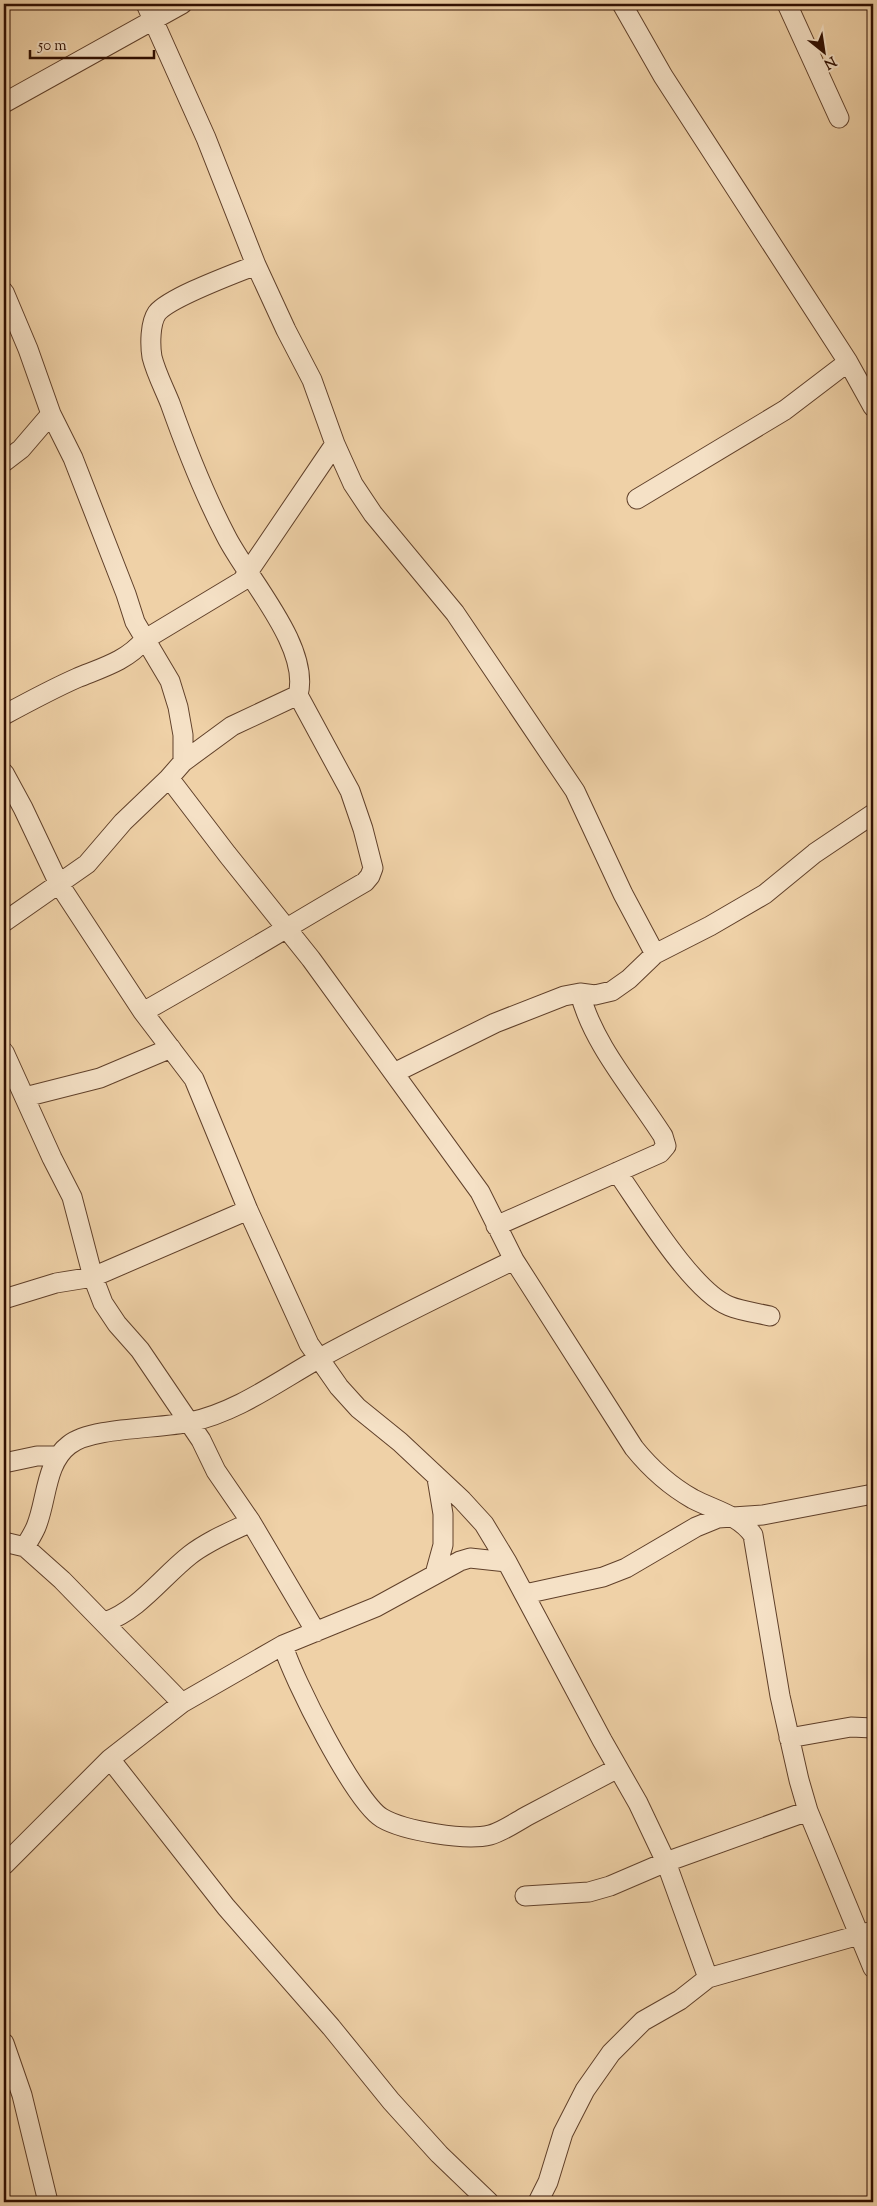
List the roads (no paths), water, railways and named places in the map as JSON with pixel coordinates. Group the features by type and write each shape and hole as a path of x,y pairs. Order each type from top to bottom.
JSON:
{"street":[{"path":"4,103 149,12 182,4"},
{"path":"622,4 663,76 848,362 873,407"},
{"path":"787,4 839,118"},
{"path":"149,12 206,138 256,265 312,380 335,444 362,499 455,613 575,791 623,894 655,954"},
{"path":"143,1012 218,970 365,882 373,868 363,829 350,791 298,694 301,684 300,669 292,647 273,611 248,575 226,536 182,438 152,356 152,330 156,314 169,302 256,265"},
{"path":"4,292 28,349 51,414 73,458 135,622 144,640 164,669 174,694 183,736 183,762"},
{"path":"637,499 785,410 848,362"},
{"path":"4,462 21,450 51,414"},
{"path":"4,715 76,679 122,659 136,650 144,640 242,581 248,575 263,549 335,444"},
{"path":"4,922 87,864 123,822 183,762 232,726 298,694"},
{"path":"4,773 59,884 143,1012 194,1079 248,1210 309,1344 339,1387 358,1408 400,1442 462,1500 484,1524 526,1594 638,1803 666,1862 708,1978"},
{"path":"169,778 311,959 480,1192 514,1260 575,1359 634,1448 648,1464 678,1490 736,1518 748,1528 755,1541 789,1738 808,1811 866,1933 873,1968"},
{"path":"394,1073 495,1023 564,996 580,993 595,995 612,991 655,954 710,926 766,894 815,853 873,814"},
{"path":"496,1226 660,1153 666,1146 658,1128 596,1036 584,1009 580,993"},
{"path":"26,1097 100,1078 171,1048"},
{"path":"4,1052 52,1158 72,1197 93,1277 110,1314 140,1350 190,1422 216,1471 251,1522 316,1632"},
{"path":"617,1172 674,1252 710,1294 729,1306 770,1316"},
{"path":"4,1299 56,1283 93,1277 248,1210"},
{"path":"25,1547 36,1526 57,1456 69,1444 85,1437 190,1422 216,1415 238,1405 319,1359 442,1294 514,1260"},
{"path":"4,1463 37,1456 57,1456"},
{"path":"435,1574 443,1545 443,1514 437,1478"},
{"path":"526,1594 603,1577 626,1568 707,1522 718,1518 736,1518 873,1494"},
{"path":"105,1622 134,1605 190,1555 210,1542 251,1522"},
{"path":"4,1542 25,1547 105,1622 182,1703"},
{"path":"4,1865 110,1759 182,1703 283,1645 376,1607 460,1561 470,1558 507,1562"},
{"path":"283,1645 295,1679 364,1801 382,1818 403,1826 462,1837 491,1835 618,1768"},
{"path":"789,1738 819,1731 851,1727 873,1728"},
{"path":"110,1759 226,1907 331,2027 391,2101 439,2154 489,2202"},
{"path":"525,1896 575,1893 603,1888 666,1862 808,1811"},
{"path":"538,2202 548,2182 563,2133 585,2090 611,2052 643,2021 680,2000 708,1978 866,1933"},
{"path":"4,2044 22,2095 48,2202"}]}
